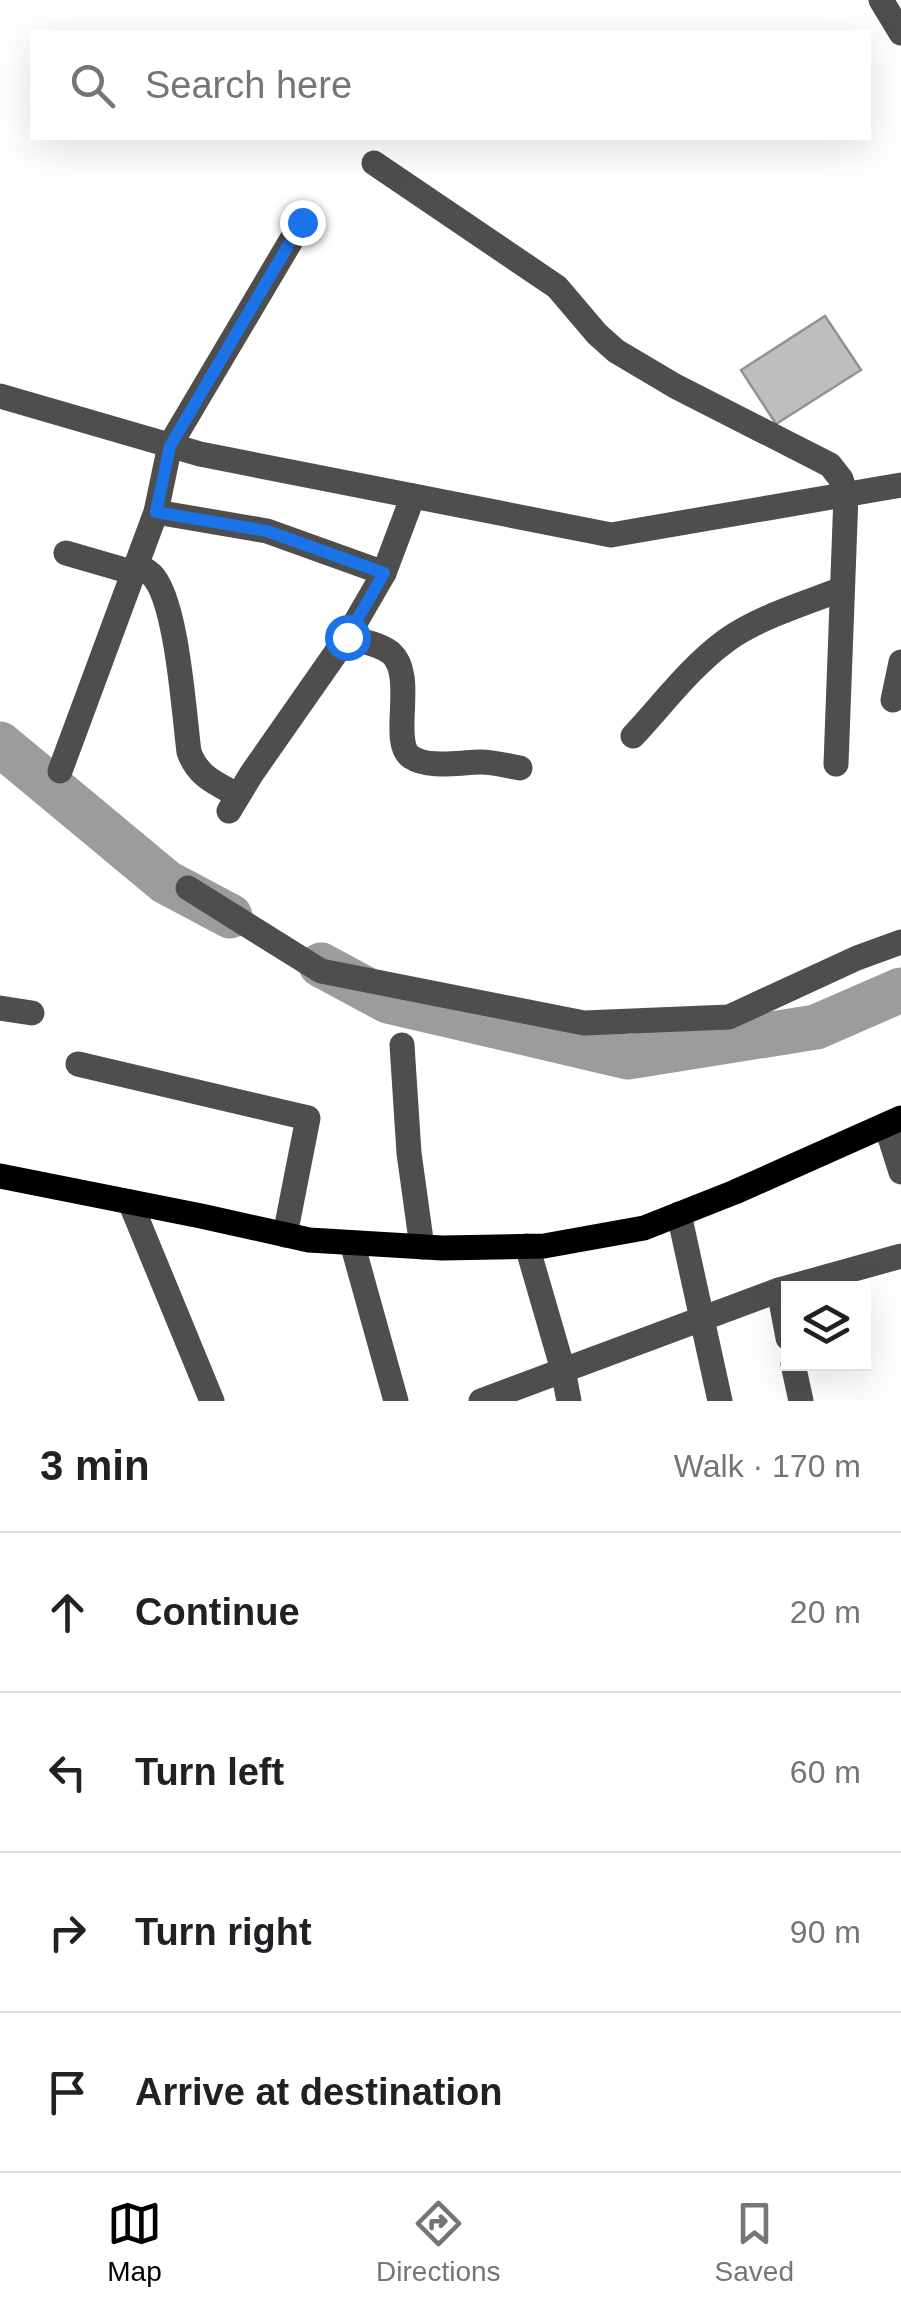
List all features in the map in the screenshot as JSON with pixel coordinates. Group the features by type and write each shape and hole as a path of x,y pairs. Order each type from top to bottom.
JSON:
{"main road":[{"path":"0,1176 309,1240 422,1247 544,1246 644,1228 893,1121"}],"street":[{"path":"880,0 901,33"},
{"path":"374,163 557,287 616,351 675,386 830,464 846,496 836,764"},
{"path":"60,770 156,512 170,446 302,222"},
{"path":"0,396 200,454 611,535 901,486"},
{"path":"66,553 152,575 167,607 189,752 194,766 233,803 347,637 384,573 412,496"},
{"path":"156,512 267,531 384,573"},
{"path":"634,736 697,666 728,639 842,588"},
{"path":"347,637 386,649 398,661 404,697 402,744 413,759 485,762 520,768"},
{"path":"893,700 901,662"},
{"path":"188,888 320,972 584,1023 729,1017 901,942"},
{"path":"0,1008 32,1013"},
{"path":"402,1045 422,1247"},
{"path":"78,1064 308,1118 285,1235"},
{"path":"893,1121 901,1172"},
{"path":"130,1202 212,1401"},
{"path":"680,1214 720,1401"},
{"path":"352,1243 396,1401"},
{"path":"527,1246 569,1401"},
{"path":"480,1401 702,1316 901,1256"},
{"path":"779,1290 781,1301"},
{"path":"795,1371 801,1401"}],"building":[{"path":"825,316 861,370 776,424 741,370"}],"waterway":[{"path":"0,744 166,882 230,916"},
{"path":"321,965 388,1001 628,1057 816,1027 901,990"}],"route":[{"path":"302,222 170,446 156,512 267,531 384,573 347,637"}]}
